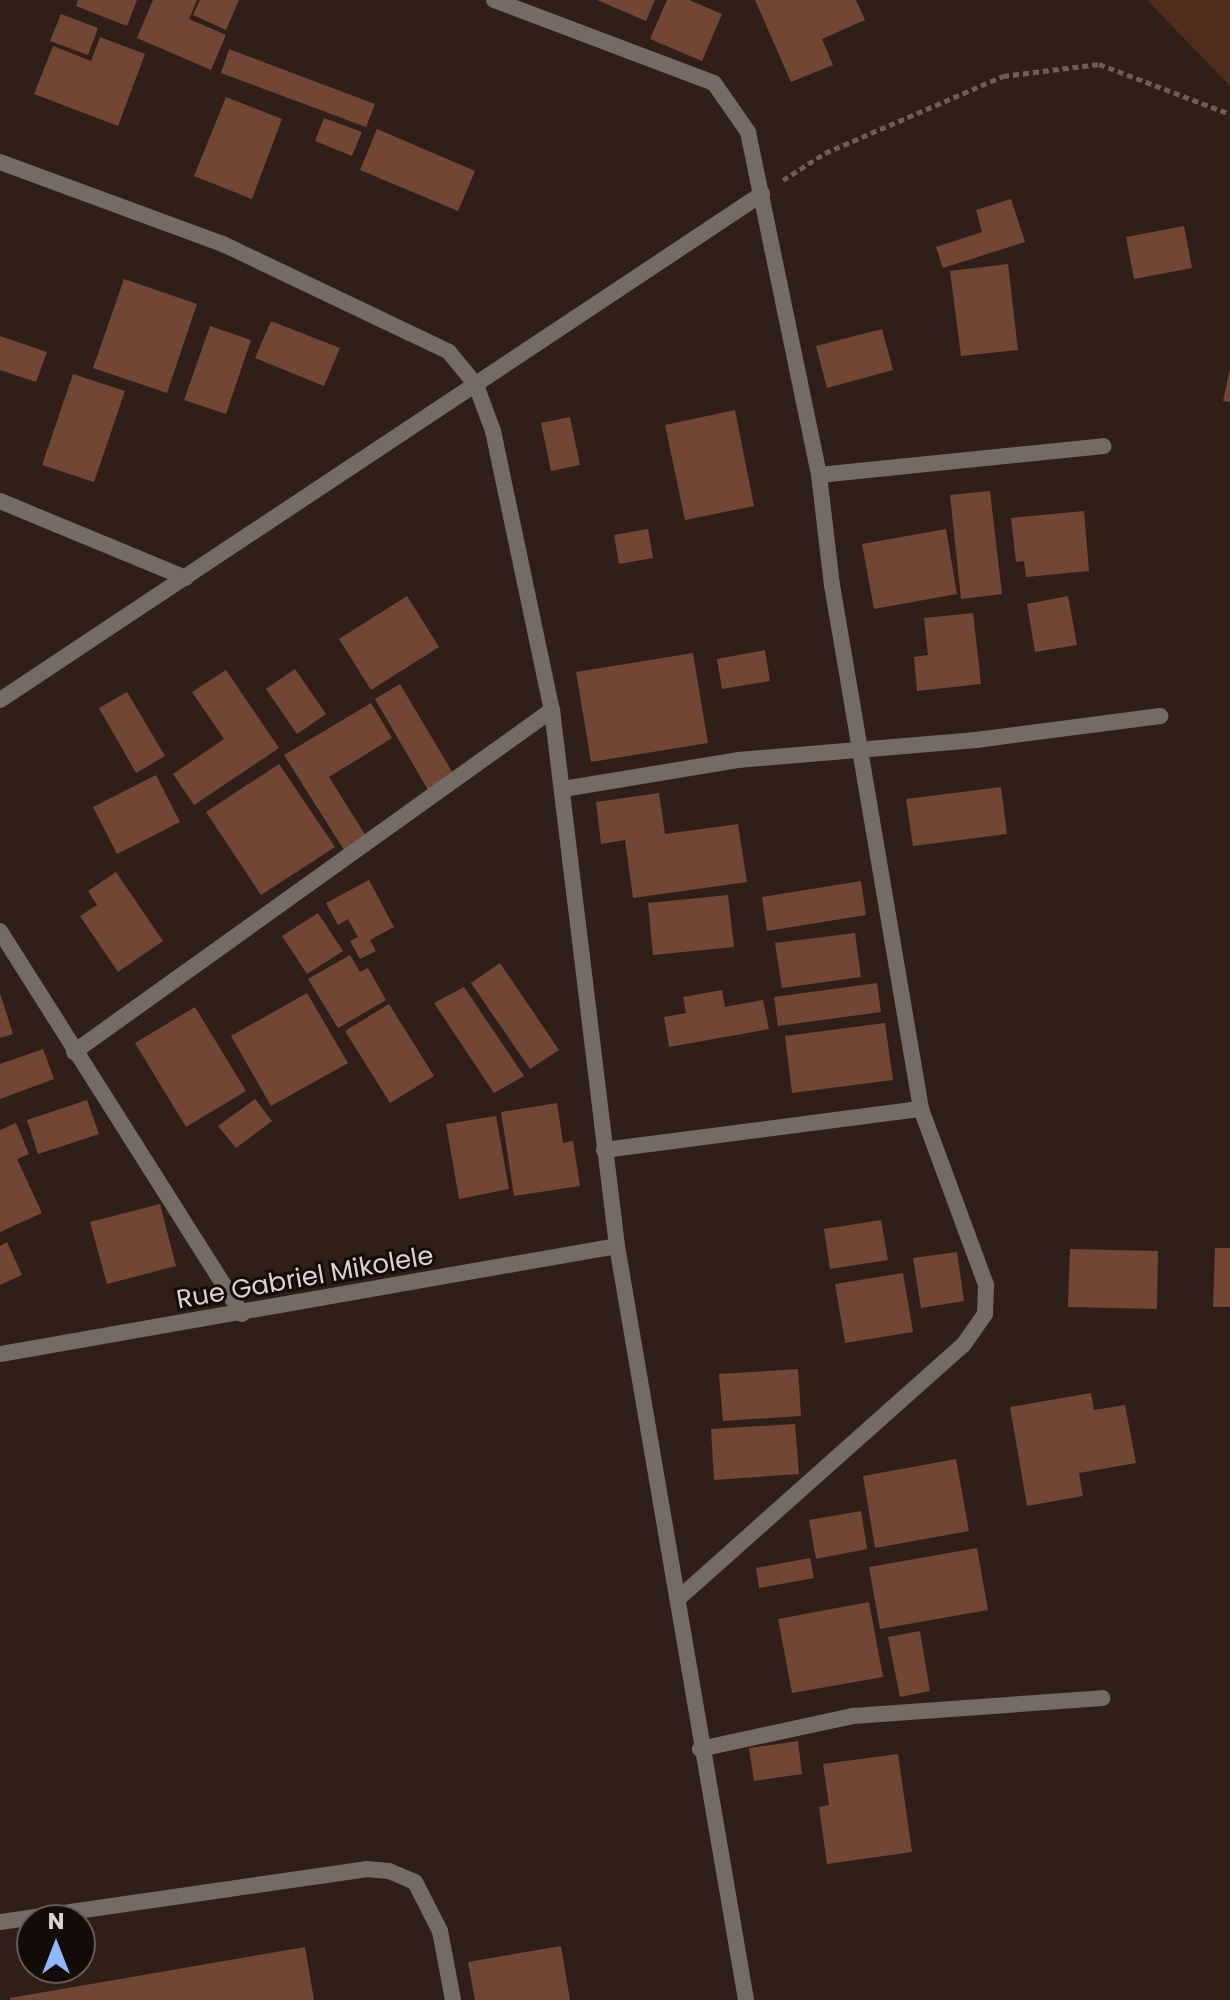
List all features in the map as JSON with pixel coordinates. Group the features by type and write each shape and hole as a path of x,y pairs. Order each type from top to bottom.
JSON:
{"street":[{"path":"494,0 714,83 748,132 819,475 921,1109 986,1285 985,1314 963,1345 680,1597"},
{"path":"0,162 223,244 449,352 476,385 493,431 552,710 617,1246 680,1597 700,1749 746,2000"},
{"path":"0,700 762,194"},
{"path":"819,475 1104,446"},
{"path":"0,501 186,578"},
{"path":"74,1052 552,710"},
{"path":"563,789 738,760 861,751 1160,716"},
{"path":"0,931 242,1314"},
{"path":"604,1150 921,1109"},
{"name":"Rue Gabriel Mikolele","path":"0,1354 617,1246"},
{"path":"700,1749 853,1716 1102,1698"},
{"path":"0,1922 366,1869 389,1871 415,1882 440,1931 453,2000"}],"path":[{"path":"762,194 825,153 1003,76 1099,64 1230,114"}],"shaded area":[{"path":"1147,0 1230,0 1230,86"}],"building":[{"path":"78,0 137,0 127,26 76,6"},
{"path":"153,0 197,0 189,19 226,35 211,70 137,38"},
{"path":"200,0 239,0 226,30 193,15"},
{"path":"597,0 655,0 646,21"},
{"path":"667,0 689,0 722,14 702,61 650,39"},
{"path":"755,0 856,0 865,20 822,39 833,65 791,82"},
{"path":"61,14 98,28 88,55 50,41"},
{"path":"100,37 145,54 118,126 34,94 53,46 91,61"},
{"path":"229,49 375,104 366,127 221,73"},
{"path":"226,97 282,119 252,199 194,176"},
{"path":"324,118 362,132 352,156 315,141"},
{"path":"377,129 475,171 458,211 360,170"},
{"path":"1011,199 1025,242 943,268 936,247 982,232 976,210"},
{"path":"1184,226 1192,268 1134,279 1126,237"},
{"path":"1008,264 1018,350 961,356 950,271"},
{"path":"124,279 197,304 167,393 93,368"},
{"path":"271,321 340,348 324,386 255,358"},
{"path":"210,326 251,340 226,414 184,400"},
{"path":"882,329 893,370 827,388 816,346"},
{"path":"0,336 47,352 36,382 0,370"},
{"path":"1230,369 1230,402 1223,401"},
{"path":"73,374 125,391 94,482 42,465"},
{"path":"735,410 754,506 685,520 665,425"},
{"path":"570,417 580,465 551,471 541,423"},
{"path":"990,491 1002,594 961,599 950,495"},
{"path":"1084,511 1089,571 1026,577 1024,561 1016,562 1011,518"},
{"path":"648,529 653,558 619,564 614,535"},
{"path":"946,529 957,594 874,609 862,544"},
{"path":"407,596 439,647 371,690 339,639"},
{"path":"1068,596 1077,645 1035,652 1027,604"},
{"path":"973,613 981,684 917,691 914,657 928,655 924,618"},
{"path":"765,650 770,681 722,689 717,659"},
{"path":"693,653 708,743 591,762 576,672"},
{"path":"295,669 326,714 297,734 266,689"},
{"path":"226,670 279,748 194,805 173,774 224,739 192,692"},
{"path":"400,684 454,775 428,790 375,699"},
{"path":"127,692 165,756 136,773 99,708"},
{"path":"371,703 392,738 329,777 366,836 344,850 284,755"},
{"path":"279,764 335,847 261,895 206,812"},
{"path":"156,775 180,822 117,854 93,807"},
{"path":"1001,787 1007,834 913,846 906,799"},
{"path":"659,793 665,834 738,824 747,882 633,898 625,840 601,844 596,802"},
{"path":"116,872 163,941 118,972 80,916 97,905 88,891"},
{"path":"369,880 394,927 370,940 376,951 360,959 350,941 358,937 348,919 338,925 326,903"},
{"path":"861,881 866,915 767,931 762,897"},
{"path":"728,895 734,947 653,955 648,903"},
{"path":"318,913 343,951 307,974 282,936"},
{"path":"855,933 861,977 782,988 775,943"},
{"path":"350,955 360,972 368,968 386,1000 338,1028 308,979"},
{"path":"500,963 559,1050 530,1069 471,983"},
{"path":"877,983 881,1012 778,1026 774,997"},
{"path":"464,987 524,1076 494,1093 434,1003"},
{"path":"722,990 725,1007 763,1000 769,1029 669,1047 664,1017 686,1013 683,997"},
{"path":"0,993 13,1034 0,1038"},
{"path":"307,993 348,1063 271,1106 231,1036"},
{"path":"389,1004 434,1076 390,1103 345,1031"},
{"path":"195,1007 246,1091 186,1127 135,1043"},
{"path":"885,1023 893,1080 792,1093 785,1036"},
{"path":"43,1049 54,1079 0,1099 0,1064"},
{"path":"255,1099 272,1121 236,1148 218,1126"},
{"path":"87,1100 99,1134 38,1154 27,1120"},
{"path":"557,1103 563,1143 573,1141 580,1186 514,1196 501,1112"},
{"path":"496,1116 509,1189 459,1199 446,1124"},
{"path":"16,1123 29,1154 17,1159 42,1213 0,1232 0,1130"},
{"path":"160,1204 176,1266 107,1284 90,1222"},
{"path":"881,1220 888,1260 830,1269 824,1229"},
{"path":"7,1242 22,1275 0,1285 0,1246"},
{"path":"1215,1248 1230,1248 1230,1307 1213,1307"},
{"path":"1070,1249 1158,1251 1157,1309 1068,1307"},
{"path":"957,1252 964,1301 921,1308 913,1258"},
{"path":"903,1273 913,1332 845,1343 835,1284"},
{"path":"798,1369 801,1416 723,1421 719,1374"},
{"path":"1091,1393 1094,1410 1125,1405 1136,1463 1079,1473 1083,1496 1027,1506 1010,1407"},
{"path":"795,1424 799,1474 714,1480 711,1429"},
{"path":"956,1459 969,1531 875,1548 863,1476"},
{"path":"861,1511 867,1549 816,1559 809,1520"},
{"path":"977,1548 988,1610 880,1629 869,1567"},
{"path":"810,1558 814,1578 759,1588 756,1568"},
{"path":"869,1602 883,1677 792,1693 778,1619"},
{"path":"920,1631 930,1691 900,1697 888,1637"},
{"path":"798,1741 802,1774 754,1781 749,1748"},
{"path":"898,1754 912,1852 827,1864 819,1807 829,1805 823,1764"},
{"path":"561,1946 570,2000 475,2000 468,1962"},
{"path":"305,1947 314,2000 10,2000"}]}
